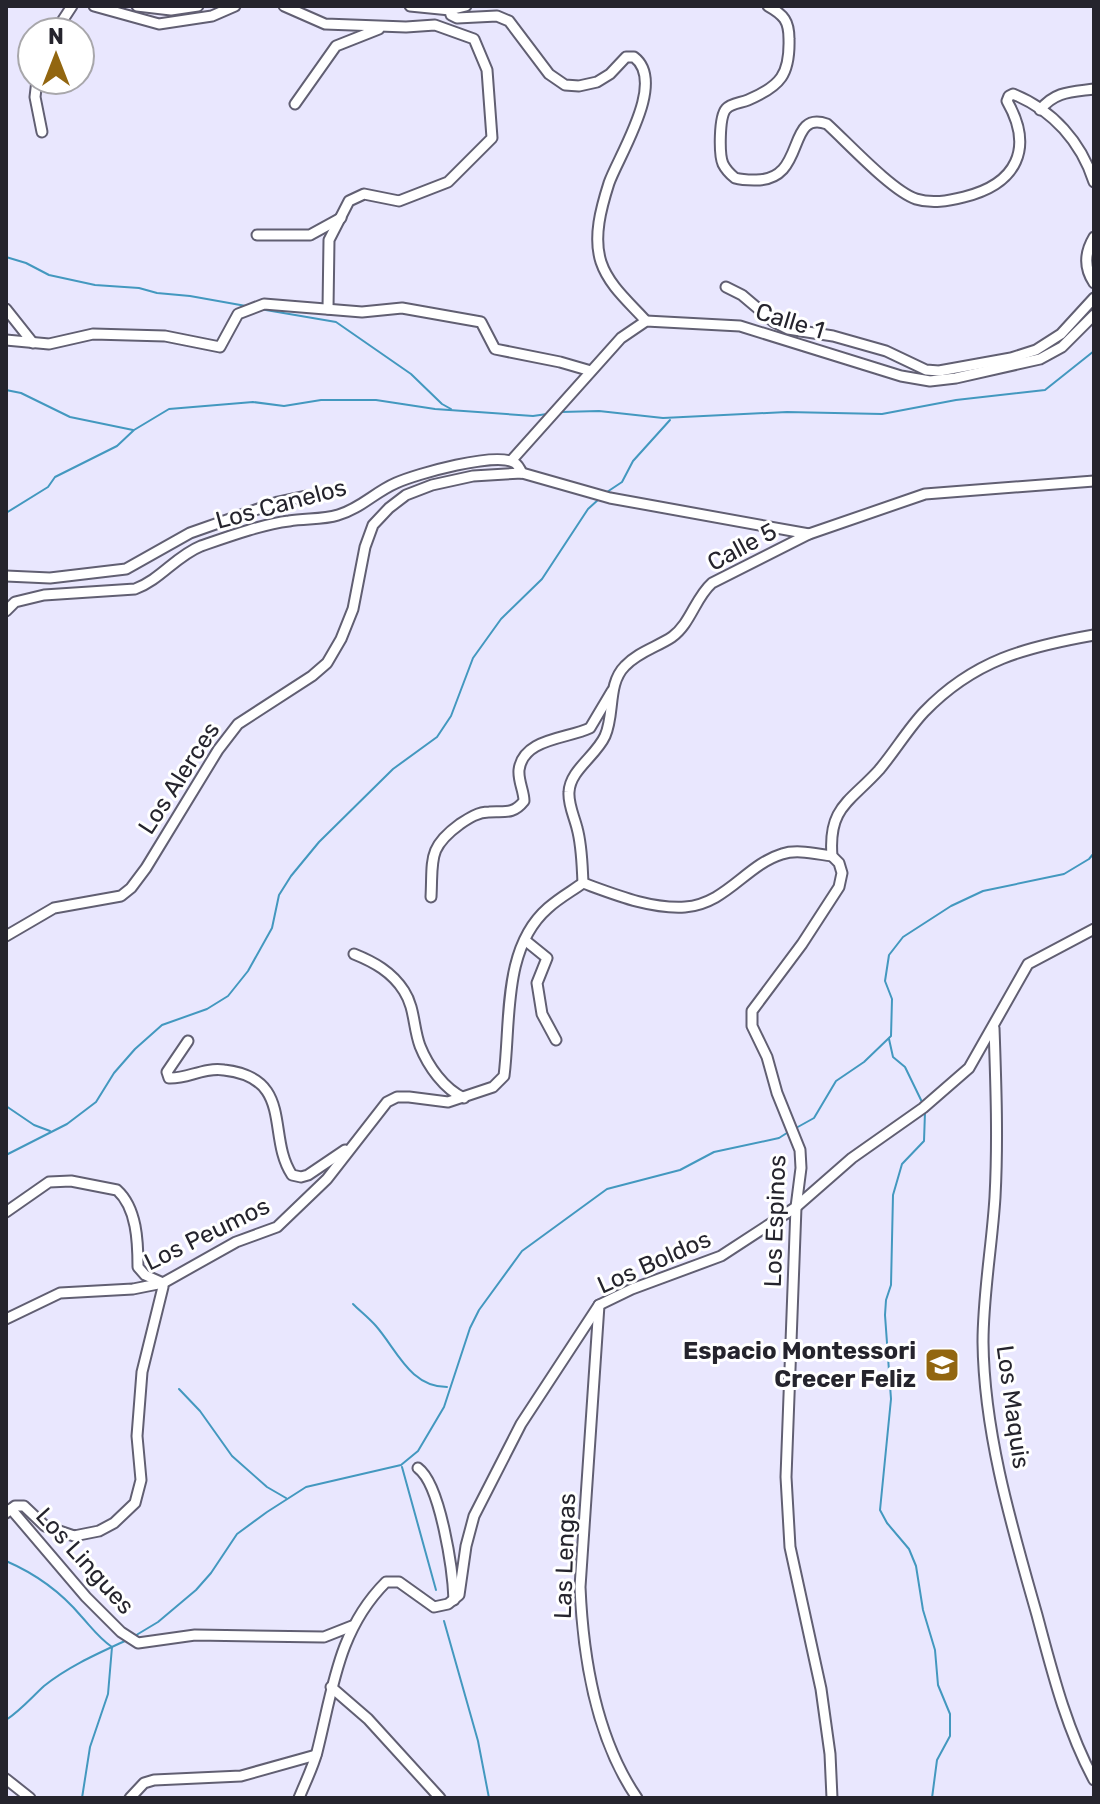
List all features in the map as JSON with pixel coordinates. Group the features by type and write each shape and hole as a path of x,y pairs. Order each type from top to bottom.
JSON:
{"street":[{"path":"94,6 159,24 212,16 235,6"},
{"path":"137,6 171,10 198,6"},
{"path":"284,6 325,24 386,27 435,25 474,39 487,70 492,138 448,182 399,201 364,194 349,201 329,240 328,309"},
{"path":"410,6 450,10 466,6"},
{"path":"768,6 780,13 788,23 789,64 785,73 772,85 751,99 729,106 723,114 722,161 731,175 740,180 767,180 781,173 791,161 803,129 820,122 827,124 907,195 928,201 978,193 1010,172 1016,162 1020,137 1015,116 1007,103 1009,96 1016,94 1064,128 1077,143 1094,182"},
{"path":"450,10 451,15 457,18 492,16 509,21 549,74 565,85 597,82 629,56 640,62 645,81 641,107 610,181 598,238 601,262 608,276 646,321 626,333 511,461 522,473 610,498 690,515 809,534 925,494 1094,481"},
{"path":"295,104 336,46 386,27"},
{"path":"1040,110 1060,94 1094,89"},
{"path":"35,96 42,132"},
{"path":"257,235 310,235 341,218"},
{"path":"1094,237 1087,258 1088,272 1094,283"},
{"path":"726,287 788,329 833,336 886,351 926,370 939,371 1011,358 1036,350 1061,334 1094,298"},
{"path":"7,342 49,344 93,334 165,336 220,347 238,314 264,304 362,312 402,308 481,322 495,349 591,371"},
{"path":"6,309 33,343"},
{"name":"Calle 1","path":"646,321 740,326 911,379 930,381 1040,359 1069,342 1094,315"},
{"name":"Los Canelos","path":"6,611 10,600 135,589 149,584 198,547 286,521 337,516 358,508 371,496 396,482 437,469 470,462 511,461"},
{"name":"Los Alerces","path":"6,936 54,908 121,896 131,888 218,750 238,724 327,663 353,609 365,547 373,525 389,508 406,495 432,485 473,476 522,473"},
{"path":"6,576 50,578 126,569 190,533 278,502 306,496"},
{"name":"Calle 5","path":"583,883 580,843 568,791 572,778 605,736 614,688 624,666 671,637 684,625 703,591 712,583 809,534"},
{"name":"Los Espinos","path":"832,1798 830,1754 821,1689 793,1566 786,1477 800,1150 777,1093 767,1057 752,1026 752,1011 802,944 839,887 842,873 839,863 832,856 830,838 834,818 896,750 924,713 952,687 1011,653 1094,635"},
{"path":"431,897 434,853 441,839 480,813 506,813 519,808 524,801 519,769 524,755 535,745 590,728 614,688"},
{"path":"583,883 653,905 687,907 729,891 765,862 784,853 832,856"},
{"name":"Los Peumos","path":"6,1319 60,1293 133,1289 163,1283 236,1242 277,1227 327,1179 380,1108 397,1097 448,1102 498,1084 504,1076 510,983 526,941 547,908 583,883"},
{"name":"Los Boldos","path":"454,1600 462,1586 466,1546 474,1516 521,1424 599,1305 632,1289 688,1271 721,1256 796,1207 852,1158 923,1108 969,1068 1028,964 1094,929"},
{"path":"526,941 547,958 537,983 542,1014 556,1040"},
{"path":"354,954 374,962 404,989 412,1006 419,1045 446,1087 464,1098"},
{"name":"Los Maquis","path":"994,1025 997,1141 984,1320 987,1386 996,1450 1020,1555 1059,1698 1078,1750 1094,1780"},
{"path":"188,1041 167,1072 169,1078 211,1069 253,1078 274,1104 292,1175 308,1175 355,1143"},
{"path":"6,1212 49,1182 71,1181 117,1190 128,1204 138,1239 138,1267 145,1275 163,1283"},
{"name":"Los Lingues","path":"163,1283 163,1298 142,1372 137,1436 141,1480 135,1503 114,1523 86,1536 59,1533 45,1526 24,1506 8,1511 86,1597 121,1632 138,1643 195,1635 324,1637 352,1626"},
{"name":"Las Lengas","path":"599,1305 580,1587 582,1626 593,1686 614,1756 637,1798"},
{"path":"299,1798 316,1755 331,1687 352,1626 369,1599 386,1582 393,1581 404,1585 434,1607 454,1600 453,1571 440,1517 428,1479 418,1468"},
{"path":"331,1687 368,1719 440,1798"},
{"path":"130,1798 144,1783 154,1780 241,1776 316,1755"},
{"path":"6,1779 30,1798"}],"waterway":[{"path":"6,257 49,275 95,285 139,288 246,306"},
{"path":"260,309 336,322 411,374 451,409"},
{"path":"561,412 599,411 663,418 787,412 882,414 956,400 1045,390 1094,351"},
{"path":"6,390 21,393 70,417 133,430"},
{"path":"6,513 48,487 55,477 117,446 134,430 169,409 253,402 284,406 321,400 376,400 435,409 533,416 547,414"},
{"path":"607,492 622,482 633,461 670,420"},
{"path":"6,1155 67,1124 96,1102 114,1073 162,1025 207,1009 228,996 248,971 272,928 279,895 291,876 319,842 393,769 437,737 451,716 473,658 501,619 542,579 588,509 599,499"},
{"path":"796,1128 814,1118 836,1081 864,1062 891,1036 892,999 885,981 889,955 903,937 951,906 983,891 1064,874 1094,853"},
{"path":"889,1039 893,1057 905,1067 922,1102"},
{"path":"6,1106 34,1125 50,1131"},
{"path":"925,1112 924,1141 902,1164 893,1195 891,1285 885,1315 891,1399 880,1510 909,1549 916,1566 923,1610 935,1650 938,1685 950,1714 950,1736 937,1760 932,1798"},
{"path":"133,1637 158,1622 196,1590 237,1534 267,1512 306,1487 401,1465 418,1451 444,1407 479,1310 522,1251 607,1189 680,1170 714,1152 779,1138 790,1131"},
{"path":"353,1304 376,1326 414,1374 423,1381 447,1387"},
{"path":"179,1389 200,1411 232,1456 267,1487 286,1498"},
{"path":"402,1467 436,1590"},
{"path":"6,1561 56,1591 112,1647 108,1694 90,1747 82,1798"},
{"path":"444,1621 478,1741 489,1798"},
{"path":"6,1720 64,1672 127,1640"}],"place":[{"name":"Espacio Montessori Crecer Feliz","path":"942,1365"}]}
